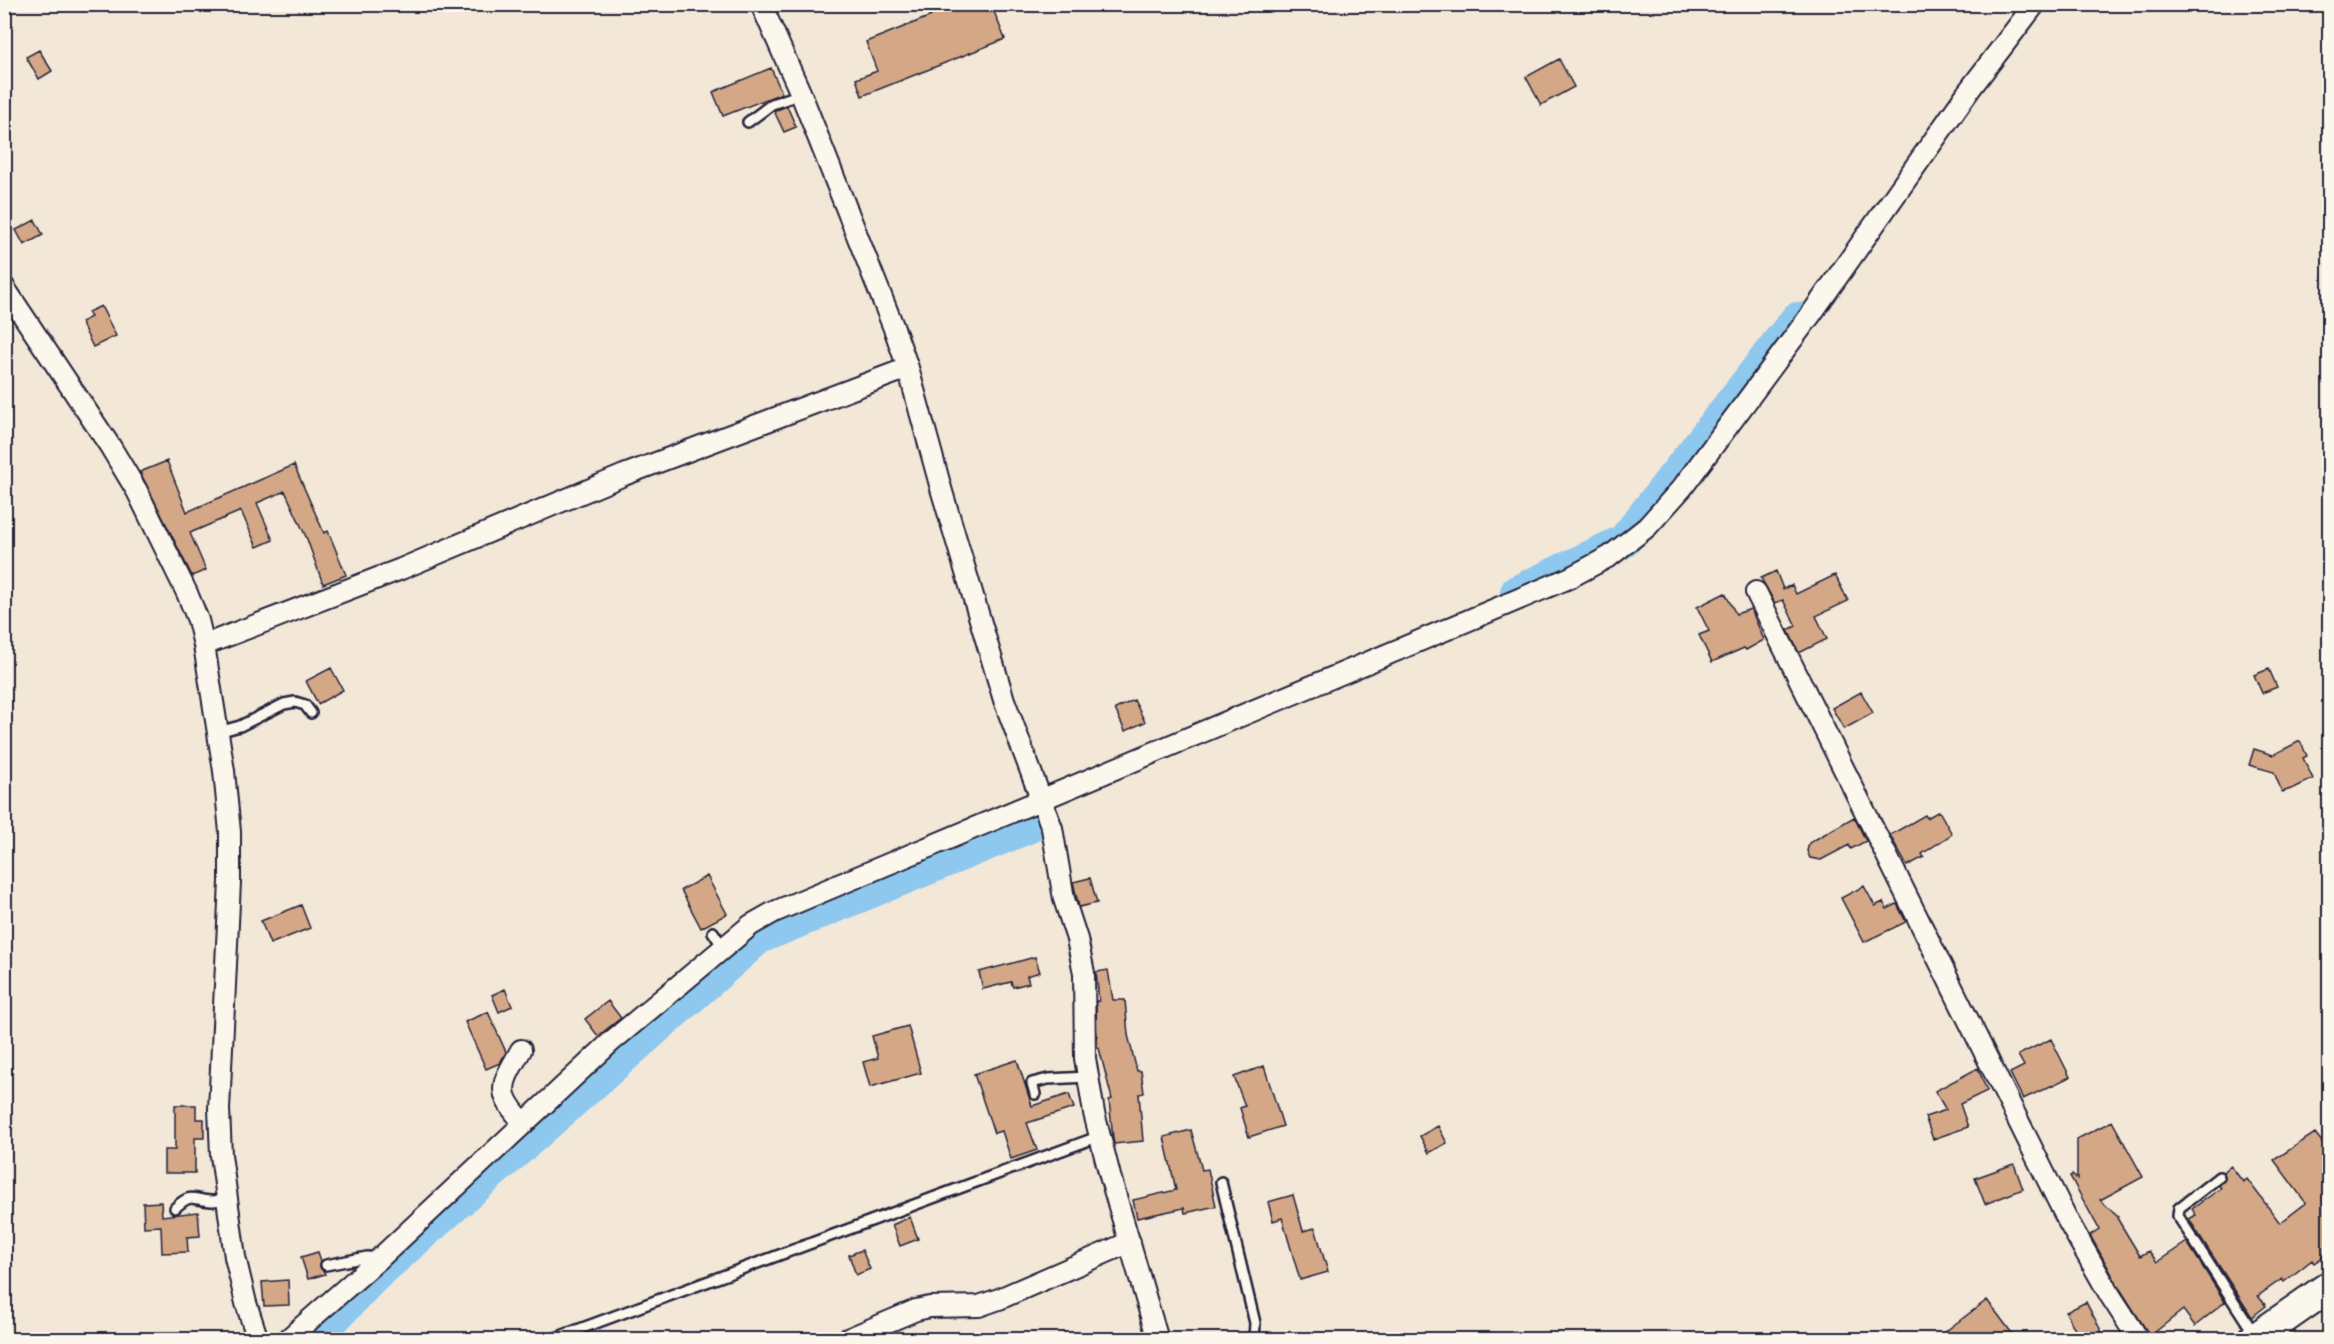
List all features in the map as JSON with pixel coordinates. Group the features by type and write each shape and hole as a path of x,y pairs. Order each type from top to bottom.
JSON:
{"main road":[{"path":"2254,1338 2330,1286"}],"street":[{"path":"761,4 845,201 908,368 1004,700 1052,828 1064,898 1082,958 1085,1058 1100,1136 1158,1340"},
{"path":"287,1340 379,1259 718,939 774,912 1569,578 1610,556 1647,527 1682,488 1812,313 1970,89 2035,4"},
{"path":"4,287 110,446 137,491 198,620 218,732 230,832 230,882 219,1109 226,1199 237,1269 258,1340"},
{"path":"204,645 401,569 624,475 908,368"},
{"path":"1756,592 2068,1221 2110,1295 2139,1340"},
{"path":"521,1050 504,1081 504,1093 508,1107 524,1123"},
{"path":"845,1340 923,1308 949,1305 979,1306 1130,1242"}],"lane":[{"path":"748,122 772,104 801,94"},
{"path":"218,732 240,726 284,704 296,702 305,705 311,713"},
{"path":"1035,1094 1032,1083 1048,1079 1088,1077"},
{"path":"550,1340 1100,1136"},
{"path":"2219,1177 2179,1208 2178,1216 2254,1338"},
{"path":"1221,1182 1255,1323 1254,1340"},
{"path":"175,1208 185,1198 192,1197 209,1201 226,1199"},
{"path":"326,1265 367,1257 379,1259"}],"building":[{"path":"941,4 991,4 1005,39 862,96 856,79 877,71 866,42 931,16 928,10"},
{"path":"39,50 52,71 39,79 26,57"},
{"path":"1559,59 1574,87 1541,105 1526,77"},
{"path":"771,68 782,93 723,116 713,92"},
{"path":"787,106 796,127 784,132 774,111"},
{"path":"35,220 43,235 24,245 16,230"},
{"path":"101,306 116,336 93,347 81,322 91,317 88,312"},
{"path":"167,461 187,512 294,465 324,533 328,531 346,575 323,584 307,539 285,491 257,503 273,540 257,547 241,511 190,533 206,570 192,576 140,472"},
{"path":"1776,571 1783,589 1792,585 1796,594 1835,575 1848,601 1816,616 1827,639 1799,653 1788,630 1796,626 1783,600 1775,603 1761,578"},
{"path":"1725,593 1736,614 1751,609 1764,640 1746,650 1744,648 1712,662 1699,635 1709,631 1697,607"},
{"path":"331,668 343,690 318,704 306,681"},
{"path":"2269,669 2277,687 2262,693 2254,675"},
{"path":"1861,692 1873,713 1844,729 1832,708"},
{"path":"1134,700 1145,722 1125,731 1115,709"},
{"path":"2300,741 2307,756 2303,758 2313,779 2294,788 2282,792 2274,772 2249,765 2254,749 2273,755"},
{"path":"1939,811 1952,834 1922,854 1924,857 1907,866 1890,835 1925,815 1927,818"},
{"path":"1854,817 1866,841 1851,849 1849,845 1821,860 1810,858 1807,851 1809,843"},
{"path":"707,876 727,914 701,928 681,890"},
{"path":"1090,878 1097,903 1079,907 1073,882"},
{"path":"1864,886 1875,906 1883,902 1887,909 1897,904 1906,922 1864,942 1841,898"},
{"path":"301,905 310,928 270,944 261,921"},
{"path":"1035,957 1040,972 1027,976 1029,983 1013,987 1011,982 983,989 979,972"},
{"path":"1108,970 1113,1000 1125,1000 1128,1035 1137,1071 1141,1071 1144,1093 1139,1094 1143,1141 1114,1144 1109,1100 1112,1099 1099,1048 1097,1048 1096,1001 1099,1001 1096,972"},
{"path":"505,989 512,1006 499,1012 492,995"},
{"path":"608,1001 621,1018 598,1036 585,1019"},
{"path":"488,1012 506,1052 500,1063 486,1069 465,1022"},
{"path":"908,1026 921,1073 870,1087 863,1062 878,1058 872,1036"},
{"path":"2051,1039 2070,1077 2023,1099 2010,1073 2024,1066 2018,1055"},
{"path":"1017,1060 1032,1106 1069,1094 1074,1108 1027,1123 1037,1150 1011,1159 1002,1131 994,1133 974,1074"},
{"path":"1264,1066 1283,1126 1249,1137 1240,1108 1245,1106 1234,1077"},
{"path":"1978,1068 1987,1091 1960,1104 1968,1127 1933,1139 1925,1117 1946,1110 1935,1091"},
{"path":"175,1105 196,1105 196,1119 204,1119 204,1138 195,1138 195,1173 164,1173 164,1150 175,1150"},
{"path":"2112,1121 2143,1177 2100,1200 2118,1217 2140,1256 2149,1251 2157,1262 2187,1242 2225,1302 2195,1326 2183,1310 2150,1336 2090,1235 2099,1229 2070,1176 2077,1179 2077,1139"},
{"path":"1438,1126 1447,1143 1429,1153 1420,1136"},
{"path":"1191,1130 1202,1170 1208,1169 1216,1206 1185,1213 1184,1208 1137,1218 1133,1200 1176,1190 1164,1137"},
{"path":"2315,1133 2330,1152 2330,1252 2314,1263 2312,1260 2284,1282 2282,1279 2258,1296 2266,1306 2252,1317 2189,1219 2196,1215 2192,1209 2221,1188 2219,1186 2225,1179 2223,1172 2231,1166 2243,1182 2247,1179 2280,1223 2306,1203 2274,1160"},
{"path":"2014,1164 2023,1189 1985,1204 1975,1178"},
{"path":"1293,1195 1303,1231 1315,1228 1328,1272 1300,1280 1282,1218 1273,1221 1268,1202"},
{"path":"161,1202 162,1216 198,1212 200,1236 187,1237 188,1252 162,1253 161,1226 144,1227 143,1203"},
{"path":"910,1217 918,1239 900,1246 892,1225"},
{"path":"862,1250 870,1269 856,1275 849,1255"},
{"path":"318,1252 320,1267 325,1274 308,1279 301,1257"},
{"path":"288,1280 289,1305 264,1306 262,1282"},
{"path":"1987,1300 2017,1340 1934,1340"},
{"path":"2086,1302 2106,1340 2080,1340 2066,1312"}],"waterway":[{"path":"1517,592 1624,541 1797,319"},
{"path":"313,1340 373,1277 759,937 1030,826"}]}
